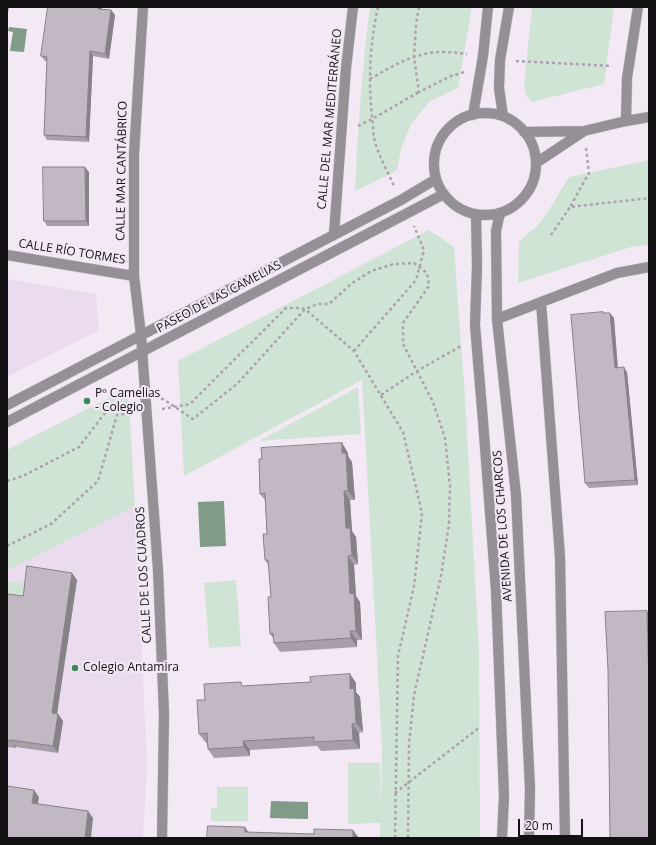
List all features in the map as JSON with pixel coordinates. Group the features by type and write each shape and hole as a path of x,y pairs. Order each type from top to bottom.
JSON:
{"street":[{"name":"CALLE MAR CANTÁBRICO","path":"141,334 134,276 134,154 143,7"},
{"name":"CALLE DEL MAR MEDITERRÁNEO","path":"334,234 346,68 353,7"},
{"path":"473,115 488,7"},
{"path":"503,116 499,88 500,60 509,7"},
{"path":"626,121 627,78 638,7"},
{"path":"482,113 503,116 524,132 531,142 535,153 536,164 532,184 525,196 514,206 500,214 487,216 465,211 456,206 444,194 436,179 434,167 435,155 441,140 450,127 473,115 482,113"},
{"path":"524,132 584,131 626,121 649,118"},
{"path":"536,164 584,131"},
{"name":"PASEO DE LAS CAMELIAS","path":"7,405 401,200 436,179"},
{"name":"PASEO DE LAS CAMELIAS","path":"7,422 444,194"},
{"name":"AVENIDA DE LOS CHARCOS","path":"476,214 477,266 475,325 496,590 504,796 502,838"},
{"name":"AVENIDA DE LOS CHARCOS","path":"500,214 496,231 497,319 516,495 530,789 529,838"},
{"name":"CALLE RÍO TORMES","path":"7,255 134,276"},
{"path":"497,319 617,273 649,267"},
{"path":"541,302 560,557 565,838"},
{"name":"CALLE DE LOS CUADROS","path":"141,334 158,570 164,714 162,838"}],"path":[{"path":"419,7 416,24 414,57 419,92"},
{"path":"341,133 372,119 419,92 451,76 481,66"},
{"path":"551,235 570,207 589,173 584,131"},
{"path":"570,207 649,198"},
{"path":"163,399 193,419 237,384 305,309 318,304 329,304 351,284 371,271 394,264 414,263 427,273 429,286 403,323 403,344 433,402 445,438 450,486 449,524 440,576 414,695 409,744 408,838"},
{"path":"7,546 51,524 98,481 117,415 147,412 190,404 286,308 305,309 354,351 403,432 422,513 414,586 398,656 395,838"},
{"path":"381,395 417,371 461,346 476,341"},
{"path":"7,481 23,476 79,447 105,413 119,404 129,403"},
{"path":"396,793 480,727"}],"shaded area":[{"path":"370,7 472,7 458,88 430,101 411,124 401,149 397,170 355,191 357,145"},
{"path":"532,7 614,7 604,84 532,102 526,95 524,84"},
{"path":"9,27 27,29 24,52 10,51 13,32 8,31"},
{"path":"649,160 649,245 631,247 518,283 519,241 536,227 546,215 569,177"},
{"path":"429,230 454,247 465,397 479,651 480,838 380,838 380,823 348,824 348,763 380,763 381,805 382,748 362,380 184,476 178,361"},
{"path":"7,279 96,294 99,330 7,377"},
{"path":"358,387 361,434 259,441"},
{"path":"126,389 129,403 135,506 7,571 7,450"},
{"path":"224,501 226,546 200,547 198,502"},
{"name":"Colegio Antamira","path":"135,506 147,765 143,838 7,838 7,571"},
{"path":"236,580 241,646 209,648 204,583"},
{"path":"7,581 31,584 7,643"},
{"path":"217,787 248,787 248,821 211,821 211,808 217,808"},
{"path":"271,801 308,802 308,819 270,818"}],"building":[{"path":"48,7 98,7 98,9 111,10 105,54 90,51 86,137 44,135 47,57 41,56"},
{"path":"43,167 85,167 86,221 44,221"},
{"path":"603,312 610,313 615,368 624,367 635,480 585,483 571,315"},
{"path":"342,443 342,453 346,453 348,491 344,491 346,528 350,528 352,555 348,556 350,594 354,593 356,631 350,631 351,638 274,643 273,633 270,634 268,597 271,597 268,560 265,560 263,534 267,534 265,493 260,494 259,459 262,459 261,448"},
{"path":"27,566 72,573 52,713 58,714 53,746 7,740 7,594 23,596"},
{"path":"647,611 649,688 649,838 610,838 608,670 605,612"},
{"path":"350,674 350,689 354,688 356,723 352,724 353,740 314,742 314,737 243,741 244,747 208,749 207,733 199,734 197,700 205,700 204,684 241,682 242,686 311,682 310,677"},
{"path":"7,786 34,790 32,803 88,811 85,838 7,838"},
{"path":"208,826 245,827 245,832 314,834 314,829 353,830 353,838 207,838"}],"place":[{"name":"Pº Camelias - Colegio","path":"87,401"},
{"name":"Colegio Antamira","path":"75,668"}]}
